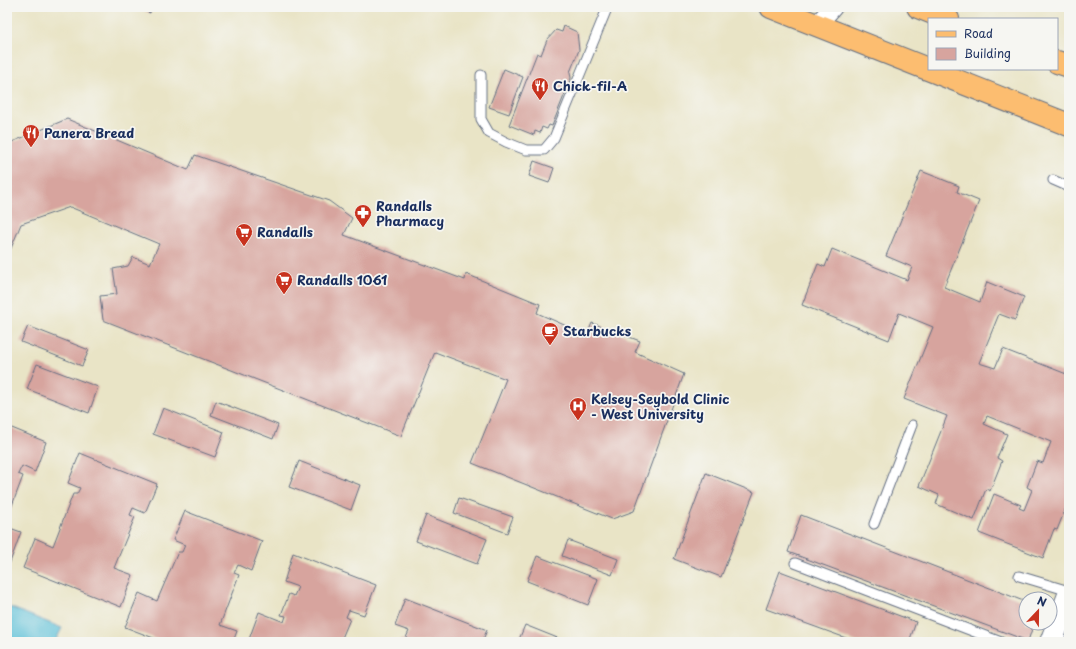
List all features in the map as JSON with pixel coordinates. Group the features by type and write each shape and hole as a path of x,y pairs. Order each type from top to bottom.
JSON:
{"main road":[{"path":"771,7 928,69"},
{"path":"918,7 946,18"},
{"path":"1058,62 1069,66"},
{"path":"930,70 1069,125"}],"street":[{"path":"817,25 833,7"},
{"path":"1051,642 1069,595"}],"lane":[{"path":"481,75 481,119 489,133 526,150 544,150 554,138 606,10"},
{"path":"1053,180 1069,187"},
{"path":"874,524 912,425"},
{"path":"795,564 1001,642"},
{"path":"1019,576 1069,591"}],"water":[{"path":"7,606 62,628 55,642 7,642"}],"building":[{"path":"135,7 152,7 150,13"},
{"name":"Chick-fil-A","path":"564,26 577,32 579,50 570,72 571,78 552,126 549,125 547,129 542,127 540,133 535,131 534,135 509,125 537,53 541,55 547,40 556,30 562,32"},
{"path":"504,69 523,77 509,114 489,107"},
{"path":"67,119 188,170 195,155 329,201 352,218 344,235 465,280 466,274 540,304 537,313 587,335 592,323 640,341 635,352 684,374 634,511 612,519 472,463 506,379 435,352 401,436 103,320 100,296 117,294 113,269 128,266 133,257 150,264 159,244 70,207 21,224 7,258 7,144"},
{"path":"534,161 554,168 549,183 529,176"},
{"path":"921,171 959,186 957,192 979,201 944,287 980,302 987,282 1024,297 1015,320 999,314 979,363 995,368 1003,349 1069,375 1069,506 1067,505 1057,530 1054,529 1043,558 979,533 994,494 1021,505 1019,508 1024,510 1032,490 1027,487 1037,461 1043,463 1051,442 987,416 984,424 1007,434 997,458 1002,461 990,491 986,489 974,520 936,504 939,495 919,486 947,416 904,399 933,327 899,313 889,340 802,305 818,264 825,267 832,249 907,280 912,267 886,256"},
{"path":"28,326 89,350 82,366 21,342"},
{"path":"37,364 98,387 89,413 27,389"},
{"path":"216,401 278,425 273,439 211,415"},
{"path":"163,408 224,432 215,457 153,434"},
{"path":"7,426 46,442 35,472 22,466 18,474 23,476 7,519"},
{"path":"80,453 157,484 145,513 133,508 130,515 135,517 114,568 133,575 121,607 23,568 35,538 53,546 73,494 77,494 80,488 68,483"},
{"path":"299,461 360,485 351,510 289,487"},
{"path":"706,473 754,492 721,577 674,559"},
{"path":"459,498 513,517 507,533 454,513"},
{"path":"185,511 262,541 251,571 238,565 234,573 239,575 220,625 237,631 233,642 164,642 125,627 139,593 157,601 178,552 182,552 185,545 173,540"},
{"path":"426,515 487,539 477,564 416,541"},
{"path":"801,515 1018,599 1018,631 1031,631 1028,641 788,552"},
{"path":"7,527 21,532 9,565 7,565"},
{"path":"568,540 618,559 612,575 562,556"},
{"path":"293,553 376,585 364,615 349,610 346,617 350,619 342,638 350,642 248,642 259,612 284,622 286,616 281,615 289,594 294,596 298,587 284,582"},
{"path":"537,556 598,579 588,605 527,581"},
{"path":"780,571 916,622 909,642 857,642 766,609"},
{"path":"405,598 487,630 482,642 399,642 400,639 405,640 409,631 395,626"},
{"path":"525,625 560,639 559,642 518,642"}],"place":[{"name":"Chick-fil-A","path":"540,101"},
{"name":"Panera Bread","path":"31,148"},
{"name":"Randalls Pharmacy","path":"363,228"},
{"name":"Randalls","path":"244,247"},
{"name":"Randalls 1061","path":"284,295"},
{"name":"Starbucks","path":"550,346"},
{"name":"Kelsey-Seybold Clinic - West University","path":"578,421"}]}
